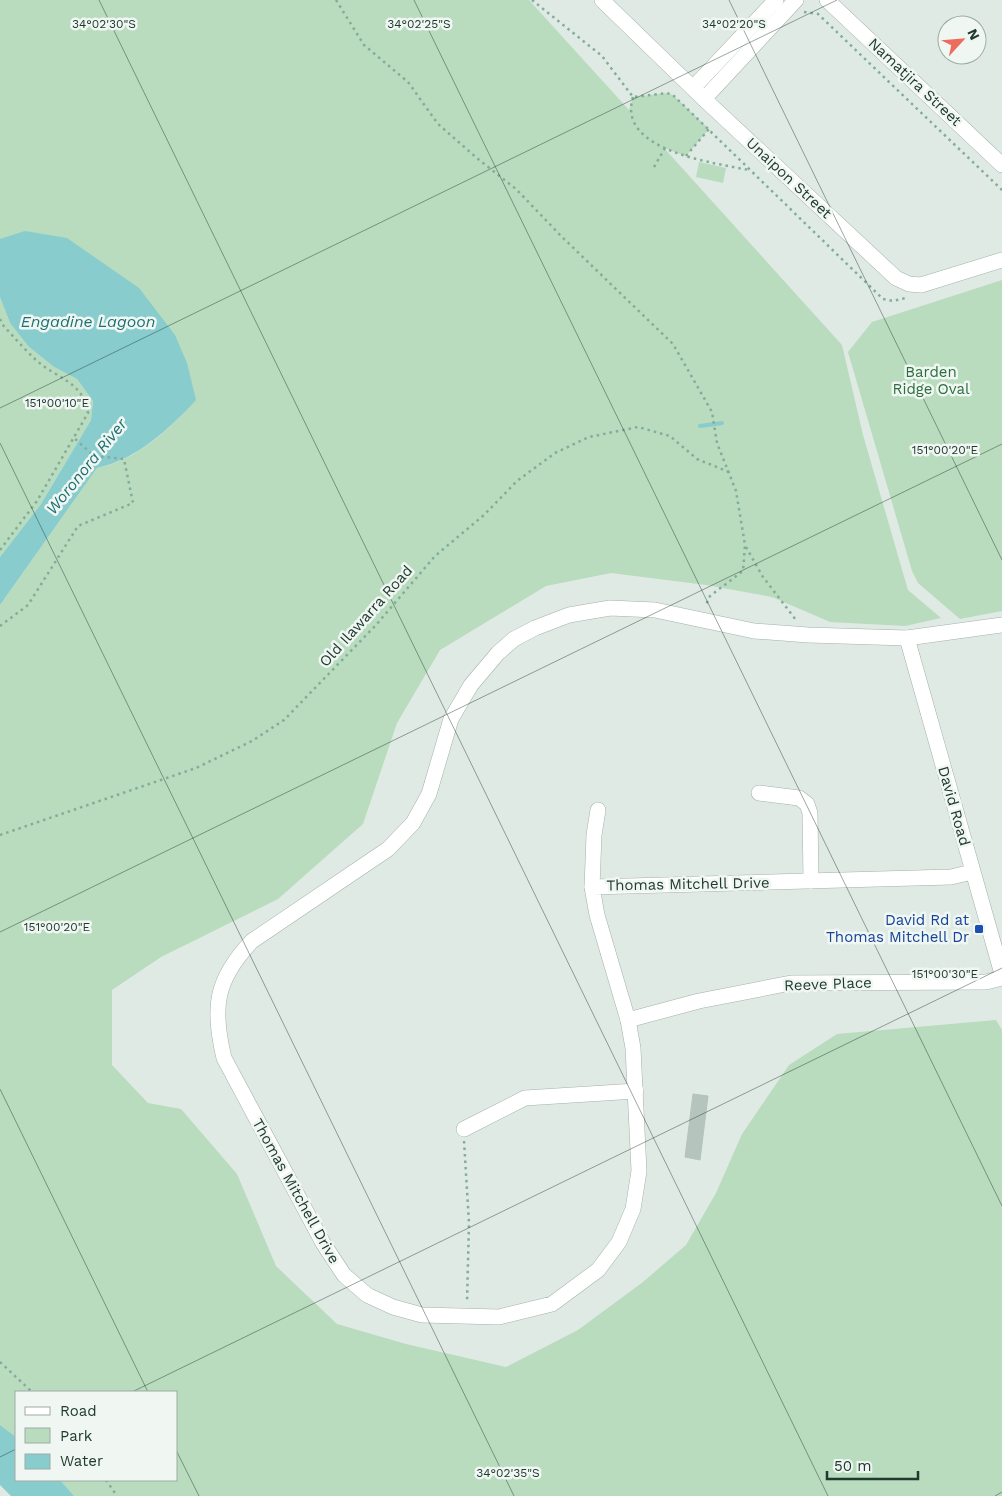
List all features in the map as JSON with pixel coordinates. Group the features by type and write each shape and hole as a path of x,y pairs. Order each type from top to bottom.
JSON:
{"street":[{"name":"Unaipon Street","path":"602,0 698,93 896,278 909,284 921,284 1002,260"},
{"path":"698,93 776,0"},
{"name":"Namatjira Street","path":"827,0 1002,165"},
{"path":"698,93 799,6"},
{"name":"Thomas Mitchell Drive","path":"972,872 951,878 592,887 597,915 628,1020 633,1048 639,1171 633,1209 619,1242 598,1270 552,1304 525,1312 499,1317 422,1315 393,1307 367,1295 344,1275 328,1251 224,1058 216,1026 218,1000 227,973 237,956 252,941 388,849 413,823 429,794 451,719 471,684 498,653 514,639 535,628 569,615 610,608 655,610 700,618 754,631 808,635 907,638 1002,625"},
{"name":"David Road","path":"907,638 1002,974"},
{"path":"759,792 799,798 807,804 810,813 811,881"},
{"path":"592,887 594,835 598,810"},
{"name":"Reeve Place","path":"628,1020 699,1001 791,983 986,982 1002,978"},
{"path":"464,1129 525,1098 636,1090"}],"path":[{"path":"336,0 364,45 408,82 438,124 516,189 562,237 673,344 712,412 717,443 736,491 745,545 743,570 710,596 700,618"},
{"path":"532,0 602,56 633,97"},
{"path":"799,6 818,14 1002,190"},
{"path":"633,97 667,93 673,95 884,299 893,301 911,296"},
{"path":"633,97 630,107 632,120 647,139 686,156 751,171"},
{"path":"686,156 709,129"},
{"path":"654,168 666,148"},
{"path":"0,319 2,324 37,361 75,386 86,401 88,413 36,502 0,550"},
{"name":"Old Ilawarra Road","path":"0,835 196,768 252,741 284,720 376,625 435,556 484,515 517,481 555,453 589,437 638,426 670,436 697,459 729,472"},
{"path":"0,626 28,606 78,526 134,502 124,459 94,456 73,436"},
{"path":"745,545 763,577 808,635"},
{"path":"464,1129 469,1223 467,1305"},
{"path":"0,1362 31,1391"},
{"path":"107,1481 117,1496"}],"green space":[{"path":"0,0 529,0 629,110 633,97 667,93 673,95 709,129 686,156 664,148 842,345 863,435 908,590 941,618 905,626 830,622 772,597 706,585 611,573 546,586 440,650 397,723 363,824 278,899 161,957 112,990 112,1065 148,1103 181,1109 237,1174 276,1266 337,1324 406,1344 506,1367 578,1330 643,1282 686,1245 716,1193 742,1134 789,1065 837,1034 996,1020 1002,1030 1002,1496 74,1496 61,1481 178,1481 178,1391 15,1391 15,1436 0,1425 0,605 97,468 126,458 152,442 196,399 0,239"},
{"path":"699,162 726,168 723,183 696,177"},
{"name":"Barden Ridge Oval","path":"1002,280 1002,611 960,619 918,583 912,571 848,352 872,322"},
{"path":"0,297 10,323 28,346 54,367 77,379 93,401 91,420 41,504 0,557"}],"water":[{"name":"Engadine Lagoon","path":"25,231 67,238 139,288 175,335 187,363 196,400 152,442 126,458 97,468 0,605 0,557 41,504 91,420 93,401 77,379 54,367 28,346 10,323 0,297 0,239"},
{"path":"0,1425 15,1436 15,1481 61,1481 74,1496 11,1496 0,1485"}],"building":[{"path":"693,1094 708,1096 700,1160 685,1157"}],"waterway":[{"path":"700,426 722,423"}],"place":[{"name":"David Rd at Thomas Mitchell Dr","path":"979,929"}],"water label":[{"name":"Woronora River","path":"86,466"}]}
